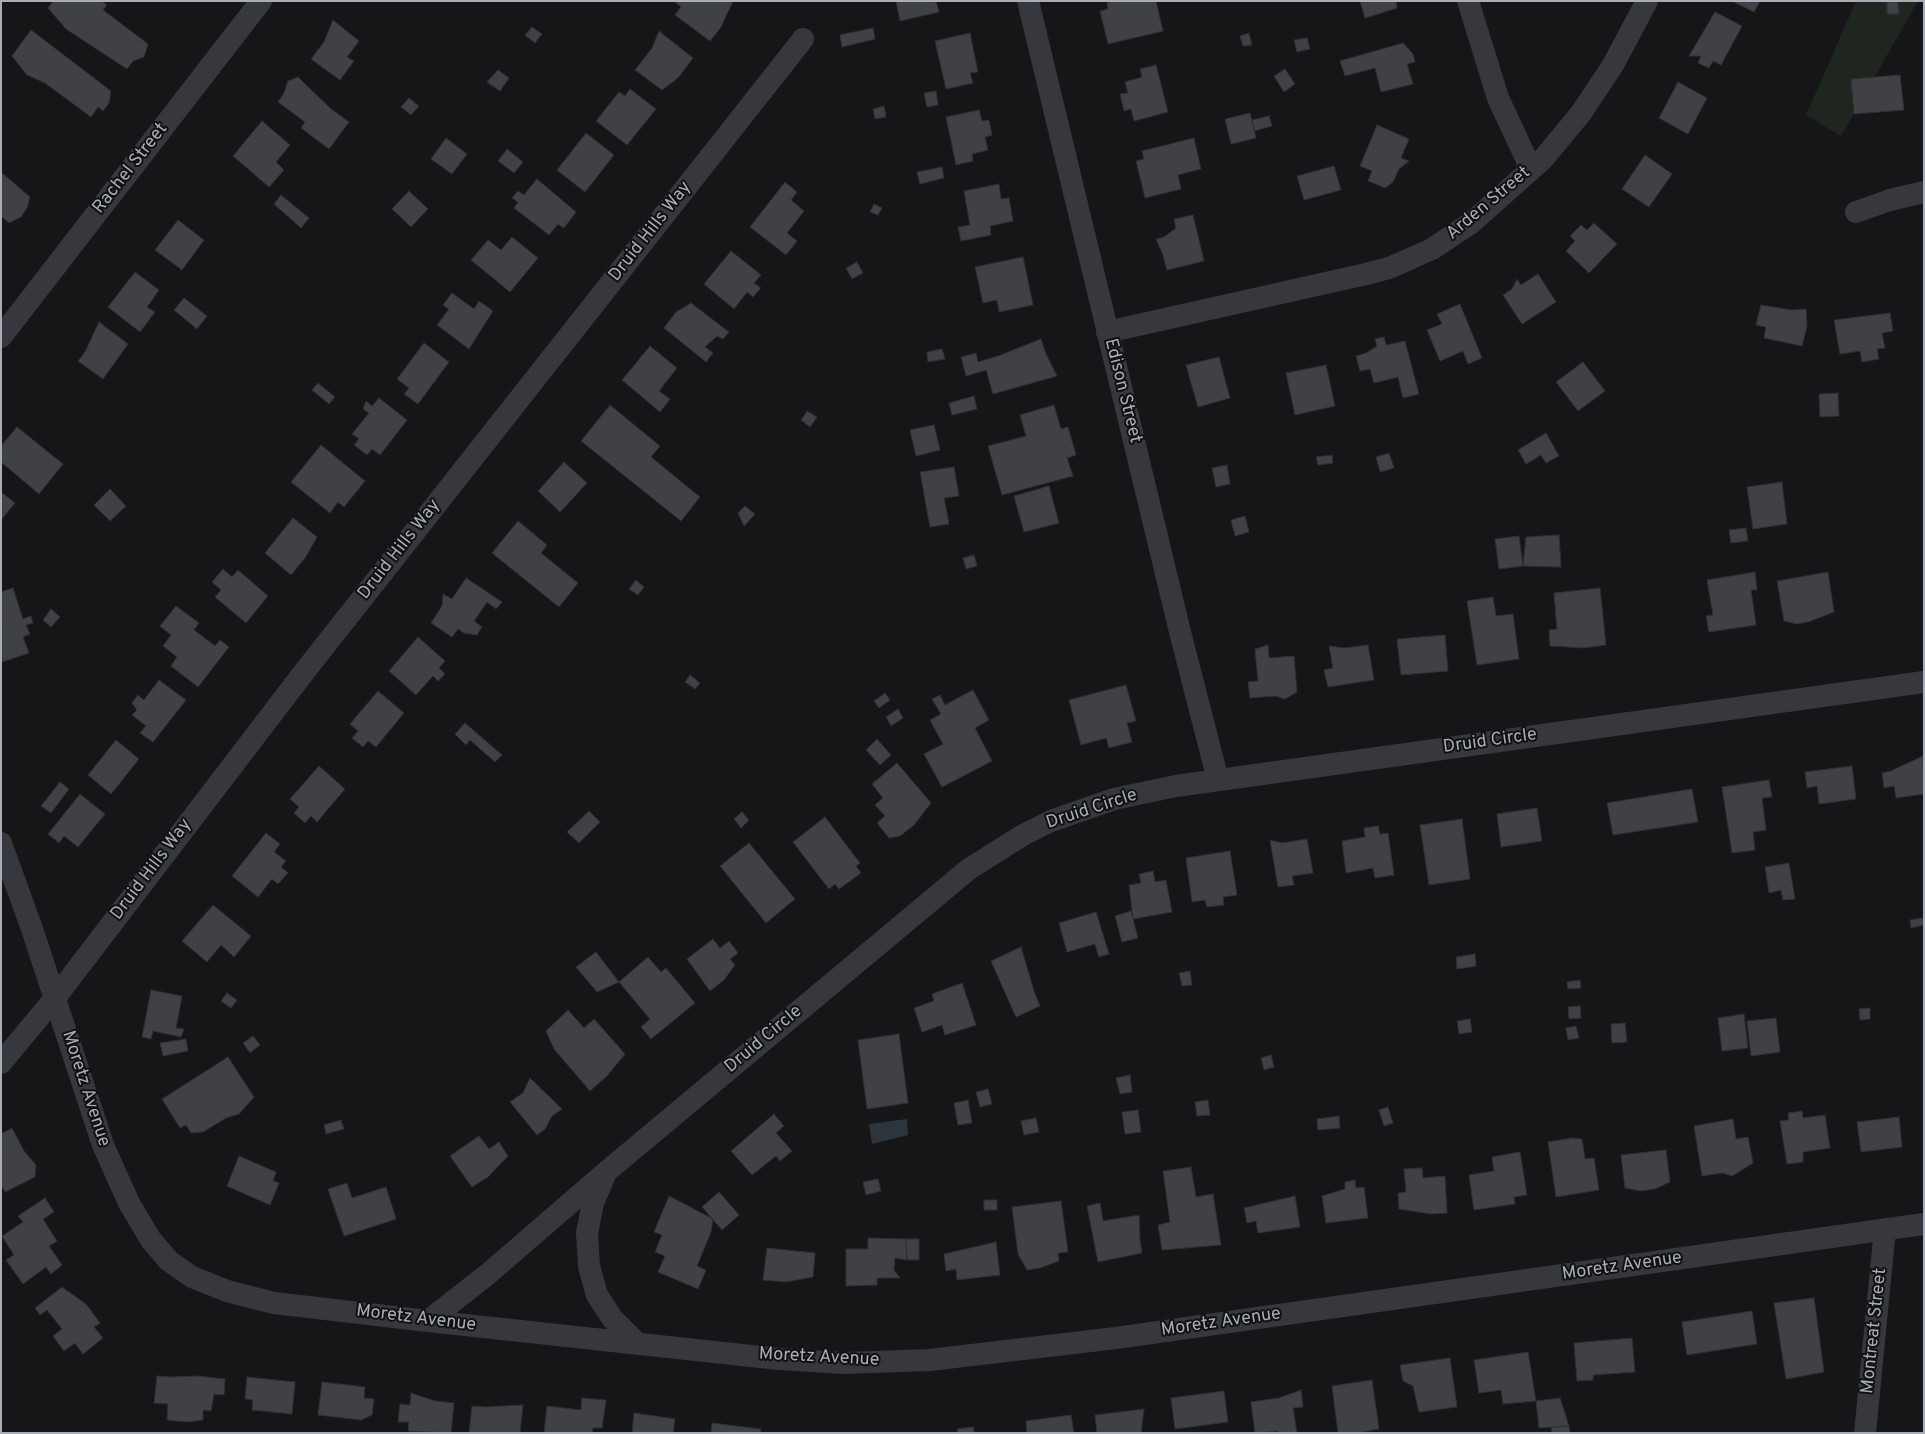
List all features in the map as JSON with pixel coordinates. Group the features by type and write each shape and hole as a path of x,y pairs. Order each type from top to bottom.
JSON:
{"street":[{"name":"Rachel Street","path":"1,337 261,1"},
{"name":"Edison Street","path":"1028,1 1107,332 1218,780"},
{"path":"1468,1 1498,98 1531,169"},
{"name":"Arden Street","path":"1107,332 1389,268 1432,249 1471,224 1543,159 1581,113 1613,64 1647,1"},
{"name":"Druid Hills Way","path":"1,1064 55,998 306,668 803,39"},
{"path":"1856,212 1890,200 1924,192"},
{"name":"Druid Circle","path":"428,1321 488,1274 606,1172 969,869 1023,835 1058,818 1114,799 1176,786 1924,682"},
{"name":"Moretz Avenue","path":"1,844 55,998 103,1145 115,1174 150,1240 169,1261 192,1277 227,1291 274,1303 638,1344 844,1363 948,1358 1134,1336 1924,1224"},
{"path":"606,1172 593,1204 587,1233 588,1266 597,1294 612,1318 638,1344"},
{"name":"Montreat Street","path":"1865,1433 1885,1230"}],"shaded area":[{"path":"1856,1 1918,1 1841,136 1806,115"},
{"path":"907,1119 908,1135 872,1144 869,1124"}],"building":[{"path":"53,1 101,1 107,5 103,10 148,44 144,57 133,61 127,69 66,29 48,8"},
{"path":"674,1 733,1 721,27 710,41 675,15 681,7"},
{"path":"896,1 936,1 939,12 900,21"},
{"path":"1113,1 1156,1 1163,31 1108,44 1100,11 1108,9 1107,3"},
{"path":"1360,1 1396,1 1397,8 1365,18"},
{"path":"1732,1 1760,1 1754,12"},
{"path":"1887,2 1898,2 1899,14 1887,14"},
{"path":"1715,12 1742,26 1721,65 1713,61 1709,68 1698,63 1701,56 1689,56"},
{"path":"333,20 359,41 347,57 354,61 340,80 311,59 324,42"},
{"path":"532,27 542,34 535,43 525,35"},
{"path":"873,28 875,39 842,47 840,35"},
{"path":"31,30 111,91 109,103 103,111 98,107 91,117 45,83 27,75 12,56"},
{"path":"659,31 693,58 678,78 662,90 635,70 652,48"},
{"path":"970,33 978,72 970,73 973,83 946,89 935,41"},
{"path":"1249,33 1252,45 1243,46 1240,36"},
{"path":"1307,38 1310,49 1297,52 1294,40"},
{"path":"1403,43 1413,54 1415,62 1407,64 1413,84 1381,92 1375,68 1345,76 1340,61"},
{"path":"1156,65 1168,112 1134,121 1131,109 1124,111 1120,94 1128,93 1125,82 1142,77 1140,69"},
{"path":"1285,69 1295,84 1284,92 1274,76"},
{"path":"498,70 509,78 500,91 487,82"},
{"path":"1900,75 1904,110 1854,114 1851,79"},
{"path":"298,77 331,109 349,122 329,149 301,128 305,122 278,102 284,93 288,81"},
{"path":"1678,82 1707,98 1688,134 1659,118"},
{"path":"630,89 656,109 627,145 596,121 619,92 625,96"},
{"path":"936,91 938,105 927,107 924,93"},
{"path":"409,98 419,106 411,115 401,107"},
{"path":"884,106 886,117 875,119 873,109"},
{"path":"979,110 982,121 989,120 992,135 985,137 988,150 972,154 973,161 956,165 946,117"},
{"path":"1250,113 1256,138 1231,144 1225,119"},
{"path":"1269,116 1272,126 1254,131 1252,120"},
{"path":"262,121 290,145 276,162 284,170 269,187 233,156"},
{"path":"1377,125 1409,139 1401,158 1409,161 1399,169 1393,182 1385,188 1368,181 1372,171 1360,166"},
{"path":"586,133 614,155 585,192 557,170"},
{"path":"446,138 467,154 452,174 431,159"},
{"path":"1194,138 1201,169 1178,175 1181,189 1145,198 1136,161 1144,159 1142,151"},
{"path":"507,149 523,162 514,173 498,161"},
{"path":"1645,155 1672,174 1649,207 1622,189"},
{"path":"1334,166 1341,190 1304,200 1297,176"},
{"path":"942,167 944,178 920,184 917,172"},
{"path":"1,172 30,197 27,208 21,217 9,223 1,216"},
{"path":"537,179 576,212 564,228 558,224 549,235 514,208 518,202 512,198 518,191 524,195"},
{"path":"785,182 797,192 791,200 804,211 787,233 797,241 786,255 750,227"},
{"path":"999,184 1001,199 1009,198 1013,221 990,226 991,235 961,241 958,227 970,225 964,191"},
{"path":"409,191 428,209 411,227 392,209"},
{"path":"281,195 309,218 301,228 274,204"},
{"path":"874,204 882,208 878,215 870,212"},
{"path":"1193,215 1204,261 1167,270 1156,239 1164,237 1176,228 1174,219"},
{"path":"178,220 204,240 182,270 155,250"},
{"path":"1594,223 1617,244 1589,273 1566,251 1575,241 1570,236 1581,225 1587,230"},
{"path":"512,237 538,258 510,292 471,260 488,240 501,250"},
{"path":"731,251 761,275 754,283 761,288 753,297 747,292 734,309 704,284"},
{"path":"1023,257 1033,305 999,312 997,300 983,303 975,267"},
{"path":"857,262 863,273 852,279 846,268"},
{"path":"135,272 159,290 147,307 155,312 140,332 108,307"},
{"path":"1538,274 1556,302 1522,324 1503,295 1512,289 1517,279 1521,285"},
{"path":"452,293 474,309 479,301 493,311 469,349 437,325 449,309 443,305"},
{"path":"184,298 207,316 197,329 174,310"},
{"path":"691,303 729,332 723,339 717,336 705,347 713,353 706,362 664,328 676,312"},
{"path":"1460,304 1482,358 1468,364 1463,351 1440,361 1427,330 1442,324 1437,314"},
{"path":"1761,305 1791,310 1806,309 1807,326 1802,346 1764,338 1766,327 1756,325"},
{"path":"1890,313 1893,331 1882,333 1885,348 1877,349 1879,359 1862,362 1860,351 1840,354 1834,320"},
{"path":"99,322 128,344 103,379 78,361 85,352"},
{"path":"1384,337 1386,345 1405,341 1419,394 1403,398 1398,377 1374,383 1370,369 1360,371 1356,356 1366,353 1377,346 1375,339"},
{"path":"1041,339 1057,376 993,394 986,370 966,376 961,357 976,353 978,362"},
{"path":"424,343 449,362 418,404 404,394 409,388 397,379"},
{"path":"650,346 677,368 659,391 670,399 660,412 622,380"},
{"path":"942,349 945,359 928,362 927,352"},
{"path":"1219,357 1230,398 1198,407 1186,365"},
{"path":"1583,362 1605,391 1578,411 1556,382"},
{"path":"1326,365 1335,406 1295,415 1286,373"},
{"path":"318,383 335,397 329,404 312,390"},
{"path":"1838,393 1839,416 1820,417 1819,394"},
{"path":"974,396 977,409 952,415 949,403"},
{"path":"379,398 407,420 380,455 372,449 367,455 354,445 359,439 352,434 369,413 363,409 366,401 372,406"},
{"path":"610,405 660,446 651,457 700,497 681,521 581,441"},
{"path":"1054,405 1061,429 1068,427 1076,455 1067,458 1073,476 1002,495 988,446 1026,436 1020,415"},
{"path":"807,411 817,417 810,427 801,420"},
{"path":"934,425 940,450 916,456 910,430"},
{"path":"17,427 63,464 39,494 1,462 1,446"},
{"path":"1546,433 1559,456 1546,463 1541,455 1526,464 1518,450"},
{"path":"321,445 365,481 344,507 338,502 330,513 291,482"},
{"path":"1389,453 1394,468 1380,472 1376,457"},
{"path":"1332,455 1333,463 1318,465 1316,457"},
{"path":"564,462 587,483 560,512 538,491"},
{"path":"1227,465 1230,484 1216,487 1212,468"},
{"path":"954,467 959,496 944,498 949,524 930,527 920,472"},
{"path":"1782,482 1787,524 1753,529 1747,487"},
{"path":"1049,486 1059,523 1024,532 1014,496"},
{"path":"110,489 126,506 110,521 94,505"},
{"path":"1,492 15,503 1,520"},
{"path":"745,506 755,514 744,526 738,513"},
{"path":"1245,516 1249,532 1235,536 1231,520"},
{"path":"293,518 317,537 305,558 291,575 265,553"},
{"path":"518,521 547,545 541,553 578,583 559,607 492,553"},
{"path":"1746,528 1748,541 1731,543 1729,530"},
{"path":"1559,535 1561,567 1523,566 1526,537"},
{"path":"1519,536 1523,566 1499,569 1495,539"},
{"path":"974,555 977,566 966,569 963,558"},
{"path":"223,569 232,577 238,570 268,596 246,623 215,597 221,590 212,582"},
{"path":"1755,572 1757,590 1751,590 1756,625 1709,632 1706,616 1713,615 1707,580"},
{"path":"1828,572 1834,612 1797,624 1784,621 1777,581"},
{"path":"466,578 502,602 496,609 487,602 474,621 482,627 477,635 464,633 458,629 452,637 431,623 442,606 443,594 452,599"},
{"path":"636,580 644,587 638,595 629,589"},
{"path":"13,588 23,619 31,616 33,623 26,625 30,634 23,637 29,653 2,662 1,592"},
{"path":"1600,588 1606,645 1584,648 1550,646 1549,630 1557,629 1554,593"},
{"path":"1493,597 1496,616 1513,614 1519,659 1477,665 1467,601"},
{"path":"176,606 199,623 194,630 215,646 220,640 229,647 198,687 171,666 177,657 163,646 171,635 160,626"},
{"path":"51,609 60,617 51,627 43,620"},
{"path":"1445,635 1448,671 1401,675 1397,639"},
{"path":"418,637 445,661 439,668 445,674 438,681 433,676 416,695 389,671"},
{"path":"1268,645 1269,658 1294,656 1297,692 1285,699 1275,696 1250,698 1248,682 1258,681 1255,649"},
{"path":"1368,645 1374,680 1328,687 1324,670 1333,668 1329,646 1345,648"},
{"path":"690,675 700,683 695,689 685,682"},
{"path":"159,680 186,700 153,742 140,733 146,726 132,715 137,710 132,703 138,695 144,700"},
{"path":"1126,685 1136,721 1127,723 1132,742 1109,748 1106,738 1081,745 1069,700"},
{"path":"973,690 989,720 975,728 992,761 942,787 924,754 943,744 930,720 941,714 932,699 940,695 945,705"},
{"path":"378,691 404,713 376,747 368,741 363,747 352,738 358,731 350,724"},
{"path":"885,693 890,700 879,708 874,701"},
{"path":"898,709 903,718 891,726 886,717"},
{"path":"465,723 502,755 495,762 470,740 466,745 455,734"},
{"path":"877,739 891,755 880,765 866,750"},
{"path":"116,740 139,759 111,794 88,775"},
{"path":"1923,756 1924,794 1896,798 1894,786 1884,788 1882,773 1891,771"},
{"path":"897,763 931,803 914,825 900,836 889,838 877,823 885,816 875,805 883,798 872,784"},
{"path":"319,766 345,789 317,822 311,816 305,823 294,813 299,807 290,799"},
{"path":"1852,766 1856,799 1819,804 1817,786 1807,788 1805,772"},
{"path":"1769,780 1772,797 1762,798 1766,830 1753,832 1755,850 1732,853 1722,787"},
{"path":"60,782 69,789 51,813 41,806"},
{"path":"1692,789 1698,822 1613,835 1607,803"},
{"path":"80,794 105,814 78,847 64,836 59,843 48,834"},
{"path":"1537,808 1542,841 1501,847 1497,814"},
{"path":"589,811 600,822 579,843 567,832"},
{"path":"742,812 749,820 741,828 734,819"},
{"path":"825,817 860,863 856,866 861,873 839,889 835,884 829,889 793,842"},
{"path":"1462,819 1470,879 1429,885 1420,825"},
{"path":"1378,826 1380,834 1388,833 1394,875 1375,878 1373,868 1346,873 1342,841 1365,837 1364,828"},
{"path":"266,833 280,844 274,852 286,861 281,867 288,873 278,884 272,879 258,897 232,876"},
{"path":"1307,839 1313,873 1292,876 1294,885 1278,887 1270,840 1282,843"},
{"path":"749,843 795,899 766,923 720,866"},
{"path":"1230,851 1237,895 1223,897 1224,905 1207,907 1205,900 1192,902 1186,858"},
{"path":"1789,863 1795,899 1783,900 1781,890 1769,893 1765,867"},
{"path":"1153,871 1155,882 1166,880 1172,912 1133,919 1129,885 1141,883 1139,874"},
{"path":"213,905 251,936 234,957 221,945 207,962 182,941"},
{"path":"1131,911 1138,938 1122,942 1115,916"},
{"path":"1096,912 1109,954 1099,957 1095,944 1067,952 1059,923"},
{"path":"1923,918 1924,925 1911,928 1910,920"},
{"path":"713,939 720,948 729,941 738,953 730,959 735,965 724,980 710,991 687,959"},
{"path":"1021,947 1040,1006 1016,1017 991,961"},
{"path":"596,952 619,982 597,992 576,967"},
{"path":"1475,954 1476,966 1457,969 1456,957"},
{"path":"648,957 661,972 666,968 695,1003 651,1039 641,1027 650,1019 619,982"},
{"path":"1190,971 1192,985 1182,986 1179,973"},
{"path":"1580,980 1581,988 1568,989 1567,982"},
{"path":"962,983 976,1025 945,1035 942,1025 922,1032 914,1008 934,1001 932,994"},
{"path":"151,990 182,996 176,1028 184,1029 181,1037 153,1031 151,1039 142,1037"},
{"path":"227,993 237,1000 231,1008 221,1001"},
{"path":"1580,1006 1581,1018 1569,1019 1568,1007"},
{"path":"1870,1008 1870,1019 1860,1020 1859,1009"},
{"path":"568,1010 584,1028 594,1019 625,1054 607,1076 590,1091 554,1049 546,1031"},
{"path":"1744,1014 1748,1048 1722,1051 1718,1018"},
{"path":"1776,1018 1780,1052 1751,1056 1747,1021"},
{"path":"1470,1019 1472,1032 1459,1034 1457,1021"},
{"path":"1625,1023 1627,1042 1612,1043 1611,1024"},
{"path":"1576,1026 1579,1038 1568,1040 1566,1028"},
{"path":"899,1034 908,1103 867,1109 858,1040"},
{"path":"253,1036 260,1045 250,1053 243,1043"},
{"path":"186,1039 188,1051 163,1056 160,1043"},
{"path":"1271,1055 1274,1067 1264,1070 1261,1058"},
{"path":"228,1057 254,1097 239,1114 226,1118 203,1132 191,1133 186,1125 180,1128 162,1099"},
{"path":"1130,1075 1132,1092 1120,1094 1116,1078"},
{"path":"530,1078 562,1109 552,1116 545,1129 537,1135 510,1102 523,1093"},
{"path":"988,1089 992,1104 980,1107 976,1092"},
{"path":"968,1100 972,1123 958,1125 954,1103"},
{"path":"1208,1100 1210,1115 1197,1116 1195,1102"},
{"path":"1388,1107 1393,1123 1384,1126 1379,1110"},
{"path":"1138,1110 1141,1132 1125,1134 1122,1112"},
{"path":"1802,1111 1803,1118 1825,1115 1830,1148 1803,1152 1803,1162 1787,1164 1780,1121 1789,1120 1788,1113"},
{"path":"774,1114 784,1126 776,1133 792,1151 780,1161 776,1156 752,1175 731,1151"},
{"path":"1339,1116 1340,1128 1318,1130 1317,1119"},
{"path":"1899,1117 1902,1147 1861,1152 1857,1122"},
{"path":"1036,1118 1039,1132 1024,1135 1021,1121"},
{"path":"1733,1119 1736,1139 1748,1137 1753,1163 1732,1176 1723,1173 1702,1176 1694,1126"},
{"path":"341,1120 344,1129 326,1134 324,1125"},
{"path":"12,1128 24,1151 36,1165 35,1177 5,1192 1,1185 1,1134"},
{"path":"479,1136 489,1149 499,1142 508,1156 488,1177 472,1187 450,1156"},
{"path":"1572,1138 1582,1139 1585,1159 1594,1158 1599,1190 1556,1197 1548,1142"},
{"path":"1666,1150 1670,1182 1655,1189 1641,1191 1625,1188 1621,1155"},
{"path":"1520,1152 1527,1195 1514,1197 1515,1204 1474,1210 1469,1175 1494,1171 1492,1157"},
{"path":"239,1156 276,1172 273,1181 279,1183 270,1205 227,1186"},
{"path":"1191,1167 1196,1197 1213,1194 1221,1245 1162,1250 1158,1225 1170,1222 1163,1171"},
{"path":"1422,1168 1423,1178 1445,1176 1447,1213 1431,1214 1399,1209 1398,1193 1406,1192 1404,1169"},
{"path":"878,1179 881,1191 866,1195 863,1182"},
{"path":"1355,1180 1356,1188 1364,1187 1368,1218 1326,1223 1322,1196 1345,1189 1345,1182"},
{"path":"347,1183 352,1198 386,1187 396,1219 344,1236 328,1189"},
{"path":"719,1192 739,1215 722,1230 702,1207"},
{"path":"669,1196 713,1219 711,1232 697,1266 706,1270 698,1289 658,1272 665,1256 655,1252 662,1235 654,1232"},
{"path":"1295,1196 1300,1227 1258,1233 1256,1221 1247,1223 1244,1208"},
{"path":"45,1198 54,1212 43,1219 57,1241 49,1246 62,1265 51,1274 46,1267 23,1284 6,1260 14,1255 2,1236 23,1222 18,1216"},
{"path":"984,1200 997,1200 997,1210 984,1210"},
{"path":"1061,1201 1068,1252 1058,1253 1059,1261 1040,1268 1027,1270 1018,1254 1012,1207"},
{"path":"1100,1203 1103,1221 1139,1215 1142,1253 1098,1262 1087,1206"},
{"path":"868,1238 906,1239 907,1260 895,1258 894,1270 900,1278 877,1278 877,1285 846,1286 846,1249 868,1249"},
{"path":"906,1239 919,1239 919,1260 907,1260"},
{"path":"996,1242 1000,1275 957,1280 956,1269 946,1271 944,1254"},
{"path":"767,1248 815,1253 813,1277 786,1282 763,1280"},
{"path":"62,1287 86,1304 100,1323 94,1327 103,1338 83,1354 75,1343 64,1351 53,1336 62,1329 47,1310 40,1315 35,1308"},
{"path":"1814,1298 1824,1372 1786,1379 1774,1303"},
{"path":"1752,1311 1757,1344 1687,1355 1682,1322"},
{"path":"1632,1338 1635,1372 1593,1375 1593,1380 1577,1381 1574,1343"},
{"path":"1528,1352 1536,1401 1503,1404 1501,1390 1479,1393 1474,1360"},
{"path":"1450,1358 1457,1407 1419,1412 1413,1386 1403,1381 1400,1365"},
{"path":"157,1376 197,1376 225,1379 224,1395 214,1394 211,1411 203,1410 203,1420 187,1422 167,1420 168,1404 154,1403"},
{"path":"247,1377 295,1382 292,1414 252,1410 253,1400 245,1399"},
{"path":"1372,1380 1379,1429 1356,1433 1338,1433 1332,1386"},
{"path":"322,1382 365,1387 364,1398 374,1399 372,1415 361,1420 318,1415"},
{"path":"1301,1390 1303,1407 1293,1408 1297,1433 1278,1433 1278,1431 1255,1433 1251,1402 1279,1398"},
{"path":"1224,1391 1228,1422 1175,1429 1171,1398"},
{"path":"411,1393 435,1401 454,1403 451,1433 408,1431 409,1422 398,1422 400,1404 410,1405"},
{"path":"582,1398 606,1400 602,1428 593,1428 592,1433 544,1433 547,1406 581,1410"},
{"path":"1560,1398 1569,1426 1539,1428 1536,1401"},
{"path":"523,1405 520,1433 469,1433 472,1406"},
{"path":"1144,1409 1141,1433 1097,1433 1095,1415"},
{"path":"634,1413 675,1419 673,1433 632,1433"},
{"path":"1071,1415 1074,1433 1027,1433 1026,1421"},
{"path":"712,1423 761,1429 760,1433 711,1433"},
{"path":"1569,1426 1570,1433 1552,1433 1551,1427"},
{"path":"973,1427 974,1433 958,1433 957,1429"}]}
